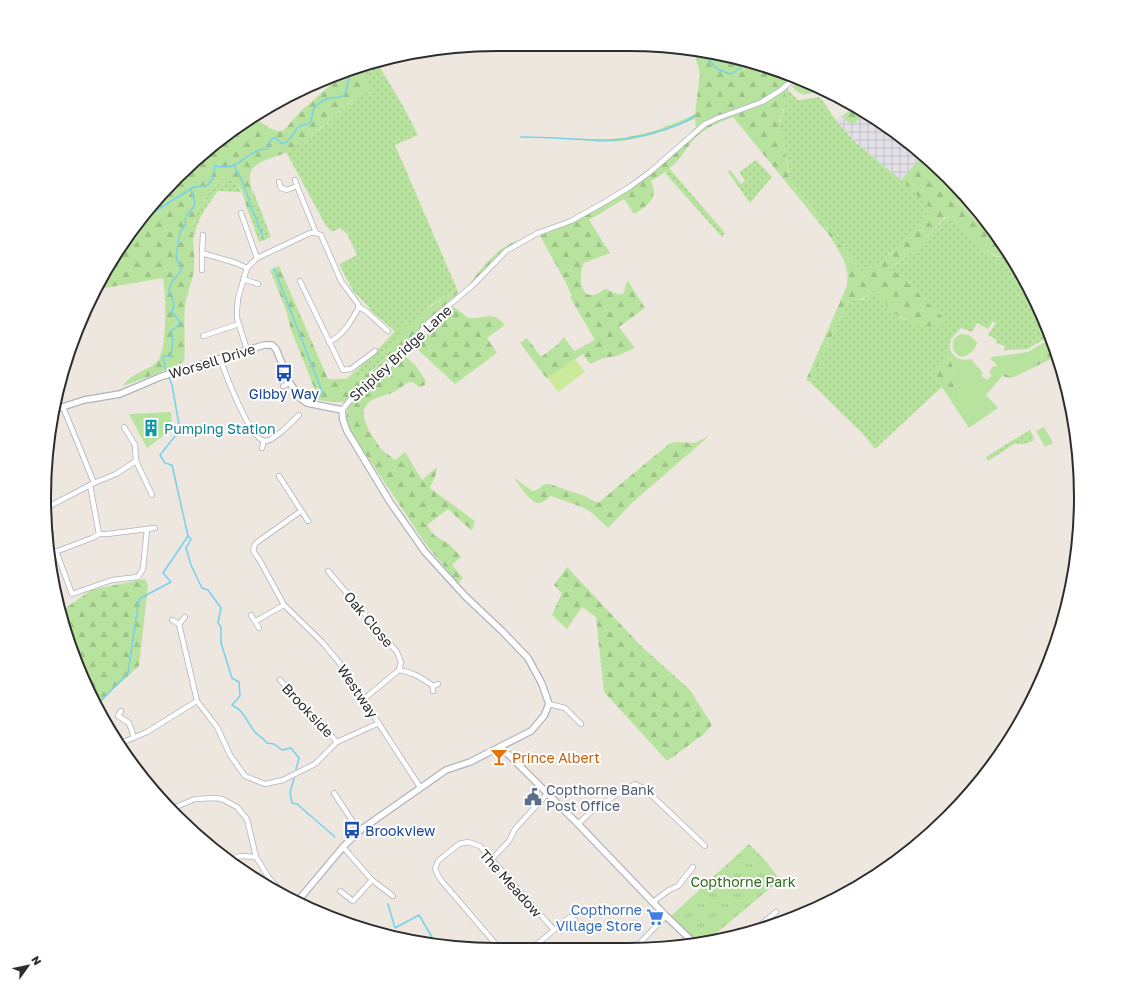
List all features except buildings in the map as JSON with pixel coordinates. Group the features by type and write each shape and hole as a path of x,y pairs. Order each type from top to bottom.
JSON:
{"street":[{"name":"Shipley Bridge Lane","path":"549,704 542,684 528,658 465,596 425,552 390,502 347,431 343,420 342,410 348,401 399,357 429,322 473,285 506,251 538,233 576,219 650,172 705,124 762,102 781,90 790,82"},
{"path":"295,180 316,233"},
{"path":"279,182 281,188 287,190 297,186"},
{"path":"241,213 257,258"},
{"path":"247,350 239,324 237,306 243,278 247,268 257,258 310,233 316,233 321,236 342,281 359,307 366,311 388,331"},
{"path":"202,270 203,235"},
{"path":"202,253 236,262 247,268"},
{"path":"243,278 258,284"},
{"path":"300,281 343,370 351,369 375,351"},
{"path":"329,342 335,340 346,329 359,307"},
{"path":"203,336 239,324"},
{"name":"Worsell Drive","path":"63,407 84,400 120,394 160,377 264,345 272,345 279,355 290,383 300,398 307,403 342,410"},
{"path":"220,358 236,400 257,437 264,441 276,437 299,415"},
{"path":"283,386 290,383"},
{"path":"63,407 91,485 99,534"},
{"path":"124,427 135,445 136,461 152,495"},
{"path":"262,448 264,441"},
{"path":"51,505 116,474 136,461"},
{"path":"279,476 308,521"},
{"name":"Westway","path":"301,511 256,543 253,548 254,553 259,559 284,605 322,642 338,661 420,787"},
{"path":"147,529 143,569 138,577 112,580 72,594 56,551 99,534 155,528"},
{"name":"Oak Close","path":"328,571 397,652 401,662 399,670"},
{"path":"256,621 284,605"},
{"path":"251,615 259,628"},
{"path":"179,624 185,617"},
{"path":"172,620 179,624 197,701 217,727 230,755 245,776 265,784 283,780 316,764 337,742"},
{"path":"364,699 399,670 410,672 423,678 435,687"},
{"name":"Brookside","path":"280,680 337,742 379,723"},
{"path":"124,742 147,732 197,701"},
{"path":"300,897 358,830 446,770 470,762 530,731 544,716 549,704 565,708 581,724"},
{"path":"121,711 118,716 129,723 134,737"},
{"path":"501,747 689,938"},
{"path":"578,824 596,807 635,784 645,789 705,846"},
{"path":"334,793 358,830"},
{"path":"492,859 509,841 515,829 547,794"},
{"path":"177,806 195,798 215,798 229,802 241,811 247,819 256,857 272,882"},
{"name":"The Meadow","path":"495,943 440,879 435,869 440,859 459,844 468,842 480,846 554,930"},
{"path":"343,846 372,880 392,896"},
{"path":"235,858 241,856 256,857"},
{"path":"653,902 678,886 690,868"},
{"path":"340,891 353,901 372,880"},
{"path":"765,921 776,912"},
{"path":"640,943 666,916"},
{"path":"538,943 572,917"}],"shaded area":[{"path":"843,115 843,117 856,122 861,117 900,143 919,160 901,180 858,144 836,120"}],"green space":[{"path":"695,57 743,66 788,81 788,90 785,92 786,101 780,121 790,181 864,275 899,246 931,209 901,180 919,160 958,197 954,199 985,230 1003,256 1001,257 996,256 976,245 954,219 948,217 944,218 919,246 891,268 947,321 934,326 928,326 909,321 892,312 876,292 858,300 849,300 810,382 806,380 846,288 846,267 844,260 829,235 733,117 714,125 697,136 675,163 664,173 651,181 654,192 653,197 644,208 634,214 624,199 589,220 610,253 584,263 581,276 583,290 590,295 596,294 605,289 621,294 624,293 628,281 645,308 619,327 635,348 617,356 603,358 591,364 583,354 547,379 520,343 527,338 541,357 557,345 564,337 574,351 595,340 570,297 572,296 565,281 540,236 577,220 634,186 659,167 694,135 691,132 696,127 695,119 640,138 628,140 601,142 570,138 606,139 633,136 665,127 695,114 700,74"},
{"path":"379,67 402,104 418,135 395,145 457,289 430,306 399,334 383,360 375,368 363,376 346,379 369,359 395,331 370,310 369,307 353,291 339,264 357,255 347,234 340,228 335,231 331,231 325,224 286,152 319,130 362,92 369,90 364,76 372,69"},
{"path":"372,69 365,76 371,90 362,92 317,131 297,146 254,167 250,178 254,198 252,208 248,211 238,184 234,181 224,181 213,189 208,195 199,208 193,228 194,268 185,306 184,361 175,367 123,386 134,375 156,363 160,357 163,347 165,322 163,278 103,288 126,249 143,225 162,203 203,162 225,143 258,120 273,130 284,130 301,111 332,83"},
{"path":"795,84 814,92 802,94 792,86"},
{"path":"788,90 798,100 820,97 836,120 854,141 901,180 931,209 899,246 864,275 790,181 780,124 786,101 785,92"},
{"path":"850,110 861,117 854,124 851,124 845,120 843,115"},
{"path":"756,160 772,177 750,203 728,172 730,170 741,184 745,181 739,172"},
{"path":"669,168 725,233 722,237 665,173"},
{"path":"231,179 236,181 241,192 218,191 200,219 194,239 194,220 201,205 217,185"},
{"path":"252,188 271,237 259,242 248,211 253,207 254,198"},
{"path":"955,195 984,228 954,198"},
{"path":"948,217 954,219 978,246 996,257 1003,256 1028,300 1045,339 1028,349 1004,350 1005,346 996,343 997,340 988,335 996,323 993,321 988,329 977,323 972,332 961,328 951,339 948,352 934,375 942,387 875,449 865,436 810,382 849,300 862,300 873,292 877,292 889,308 900,318 922,325 946,321 894,272 888,271 919,246 943,220"},
{"path":"519,239 499,255 478,278 470,283 486,263 501,249"},
{"path":"279,266 328,379 352,378 367,374 374,370 387,354 399,333 412,320 457,289 459,292 431,317 400,352 415,365 426,381 425,385 419,387 413,382 409,382 394,392 374,399 368,403 364,410 364,418 369,431 381,449 395,460 405,452 422,480 437,467 436,474 430,488 475,521 472,531 448,509 427,525 434,535 449,544 461,557 452,565 463,578 458,583 425,543 349,429 347,422 347,406 343,402 319,400 291,330 286,310 270,270"},
{"path":"454,307 468,318 492,316 496,317 505,325 487,338 497,353 455,384 416,348 437,321"},
{"path":"960,334 969,335 977,342 972,352 962,357 955,352 953,347 954,339"},
{"path":"1046,342 1048,348 1040,357 1012,375 1004,374 986,395 998,408 969,428 951,401 955,377 953,366 946,355 949,344 953,355 962,360 971,359 983,373 981,376 987,380 992,375 989,372 993,366 995,367 997,365 990,359 992,357 1028,352"},
{"path":"1048,348 1052,359 1014,377 1008,378 1003,376 1004,374 1010,375 1040,357"},
{"path":"946,355 953,366 955,377 951,401 934,375"},
{"path":"575,359 585,372 558,392 548,378"},
{"path":"171,412 172,429 147,448 129,414"},
{"path":"1044,427 1053,443 1045,447 1036,431"},
{"path":"1030,430 1034,438 1033,441 1024,444 1014,444 988,461 986,457"},
{"path":"709,436 632,503 608,528 591,512 582,507 551,496 541,503 534,502 513,477 532,491 549,484 582,495 598,503 669,444 675,442 694,443"},
{"path":"567,567 641,646 690,690 712,725 704,734 667,761 604,692 596,617 582,607 567,629 552,615 562,593 554,585"},
{"path":"145,579 148,585 139,666 101,701 85,668 65,609 91,590"},
{"name":"Copthorne Park","path":"749,844 765,860 780,880 716,934 694,938 671,916"}],"waterway":[{"path":"708,59 717,69 730,74 742,66"},
{"path":"155,211 194,187 208,185 213,178 215,166 228,167 238,163 258,150 267,149 273,138 276,138 282,144 288,141 300,126 310,123 313,109 322,101 345,95 349,77"},
{"path":"521,137 617,140 665,130 695,116"},
{"path":"234,165 242,181 264,240"},
{"path":"191,189 195,203 193,208 186,216 185,225 180,232 176,256 181,266 181,271 172,282 169,289 174,304 172,312 180,322 178,326 171,331 173,340 171,356 163,357 172,385 180,430 160,455 165,463 172,465 188,536 191,539 186,548 191,565 202,588 208,590 221,608 218,623 221,627 221,643 232,678 239,682 240,696 232,705 243,714 255,732 267,743 274,744 282,750 291,748 299,758 296,769"},
{"path":"274,268 323,394"},
{"path":"101,701 128,673 139,599 171,582 163,573 188,536"},
{"path":"294,779 290,792 292,803 297,804 335,837"},
{"path":"388,904 395,928 419,915 432,938"}],"place":[{"name":"Gibby Way","path":"284,373"},
{"name":"Pumping Station","path":"151,428"},
{"name":"Prince Albert","path":"499,757"},
{"name":"Copthorne Bank Post Office","path":"533,797"},
{"name":"Brookview","path":"352,830"},
{"name":"Copthorne Village Store","path":"655,917"}]}
